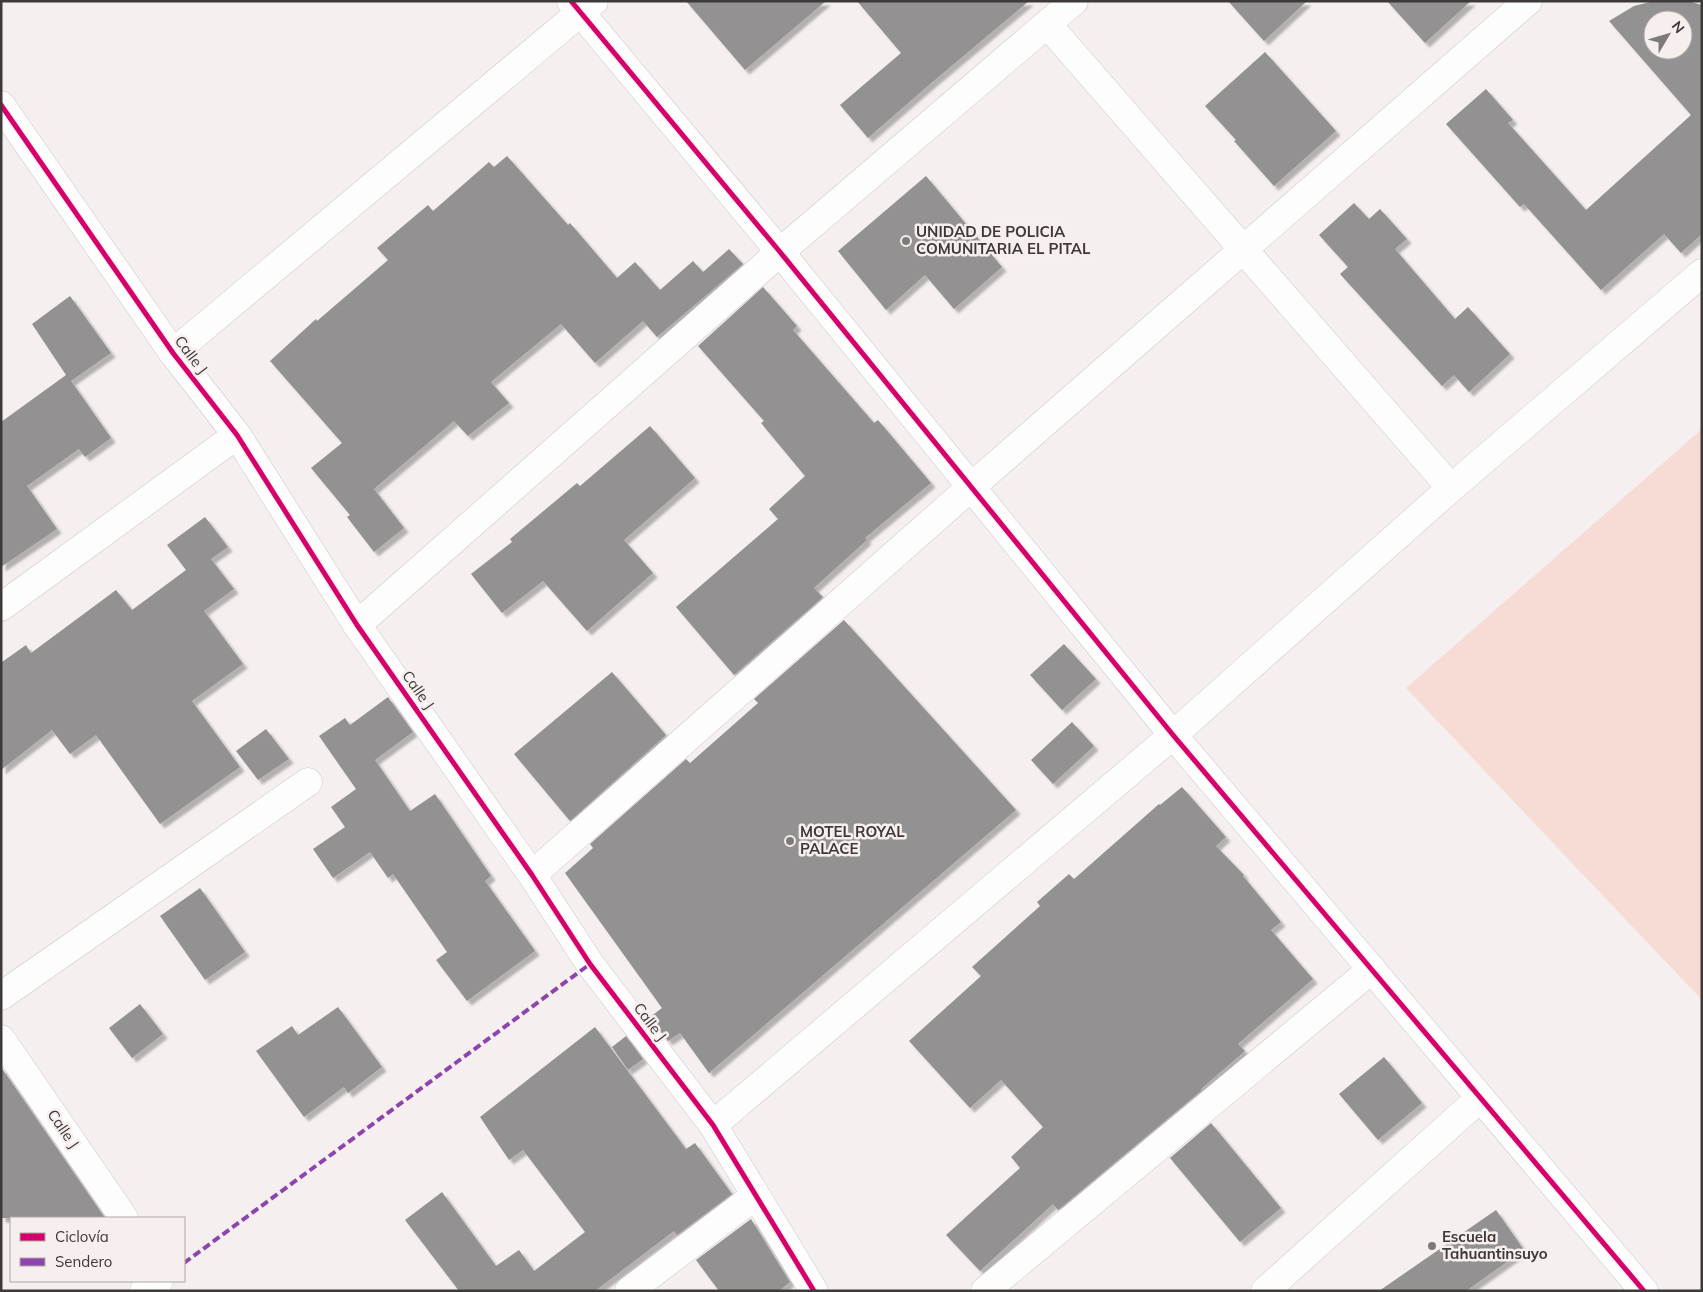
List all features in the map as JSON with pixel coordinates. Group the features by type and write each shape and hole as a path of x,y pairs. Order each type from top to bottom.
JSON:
{"street":[{"path":"357,625 780,252 1074,1"},
{"path":"532,875 971,487 1528,1"},
{"path":"173,353 582,5 1173,736 1644,1291"},
{"path":"1047,24 1451,488"},
{"name":"Calle J","path":"1,105 173,353 237,435 357,625 532,875 590,964 713,1125 814,1291"},
{"path":"713,1125 1173,736 1451,488 1702,273"},
{"path":"1,607 237,435"},
{"path":"1,996 308,782"},
{"path":"984,1291 1372,969"},
{"name":"Calle J","path":"1,1039 123,1217"},
{"path":"1265,1291 1480,1098"},
{"path":"629,1291 755,1196"},
{"path":"144,1291 158,1282"}],"shaded area":[{"path":"1702,429 1702,1000 1406,688"}],"building":[{"path":"686,1 826,1 745,70"},
{"path":"857,1 1029,1 868,138 840,105 901,53"},
{"path":"1228,1 1307,1 1264,41"},
{"path":"1387,1 1471,1 1425,43"},
{"path":"1654,1 1688,1 1702,5 1702,234 1681,253 1664,234 1601,290 1524,204 1520,207 1446,124 1486,89 1513,120 1508,123 1586,210 1691,115 1643,60 1693,60 1693,10 1643,10 1643,60 1609,21 1634,6"},
{"path":"1265,52 1336,131 1274,186 1205,106"},
{"path":"507,156 568,225 570,223 617,278 635,262 660,290 693,261 703,272 729,249 743,264 657,337 643,321 595,363 561,324 491,382 509,403 468,436 454,421 374,489 404,528 374,552 347,517 350,515 311,468 342,443 270,361 316,319 317,321 388,260 377,248 428,205 433,211 489,162 494,167"},
{"name":"UNIDAD DE POLICIA COMUNITARIA EL PITAL","path":"926,176 1002,267 954,309 925,275 886,310 838,251"},
{"path":"1354,203 1369,219 1380,209 1407,239 1395,249 1455,319 1468,307 1510,354 1469,392 1454,375 1442,386 1340,274 1348,267 1319,235"},
{"path":"763,287 797,326 793,330 874,423 878,420 931,483 865,538 867,540 814,588 823,597 734,675 676,607 778,519 769,509 805,476 761,423 764,421 698,346"},
{"path":"70,296 111,353 71,381 111,438 85,457 79,449 27,486 57,529 1,567 1,422 66,375 32,324"},
{"path":"650,426 695,478 624,540 653,573 587,631 543,581 502,613 471,574 512,542 510,539 577,483 580,486"},
{"path":"205,517 228,547 211,559 234,589 204,611 243,664 192,701 240,767 160,824 96,735 70,754 52,730 1,770 2,662 26,645 31,653 116,590 132,610 186,570 167,545"},
{"name":"MOTEL ROYAL PALACE","path":"844,620 1016,810 709,1073 680,1033 668,1041 650,1017 662,1008 565,873 593,848 590,844 686,759 690,763 758,703 754,699"},
{"path":"1064,644 1096,679 1062,710 1030,675"},
{"path":"612,672 666,735 570,821 514,754"},
{"path":"388,697 413,732 375,760 410,811 435,794 491,876 485,881 535,951 467,1001 436,960 447,952 393,874 388,878 370,852 333,878 313,849 345,827 331,807 356,789 319,736 345,718 350,725"},
{"path":"1072,722 1094,746 1053,784 1031,760"},
{"path":"266,729 289,759 258,780 236,751"},
{"path":"1182,787 1226,837 1216,846 1244,875 1281,922 1271,930 1313,979 1238,1044 1245,1051 1201,1091 1058,1210 1053,1204 980,1271 946,1235 1020,1168 1011,1157 1043,1127 1001,1080 970,1108 909,1041 981,976 972,967 1040,906 1037,902 1069,874 1074,879 1159,804"},
{"path":"200,888 245,952 205,980 160,916"},
{"path":"140,1004 163,1034 132,1058 109,1028"},
{"path":"338,1007 382,1067 348,1093 344,1087 304,1117 256,1051 292,1026 298,1035"},
{"path":"595,1027 686,1149 695,1143 732,1194 677,1235 674,1231 595,1291 459,1291 405,1220 442,1192 496,1266 519,1250 534,1271 585,1232 523,1150 509,1160 480,1117"},
{"path":"626,1036 643,1059 628,1070 612,1047"},
{"path":"1384,1057 1422,1103 1378,1140 1339,1094"},
{"path":"1,1067 104,1217 1,1218"},
{"path":"1211,1123 1281,1208 1240,1242 1170,1158"},
{"path":"1496,1210 1524,1250 1466,1291 1379,1291"},
{"path":"751,1219 790,1282 779,1291 719,1291 696,1260"}],"marked path":[{"path":"185,1262 590,964"}],"cycle path":[{"path":"571,1 780,252 1173,735 1644,1291"},
{"path":"1,105 173,353 237,435 357,625 532,875 590,964 713,1125 814,1291"}],"place":[{"name":"UNIDAD DE POLICIA COMUNITARIA EL PITAL","path":"906,241"},
{"name":"MOTEL ROYAL PALACE","path":"790,841"},
{"name":"Escuela Tahuantinsuyo","path":"1432,1246"}]}
